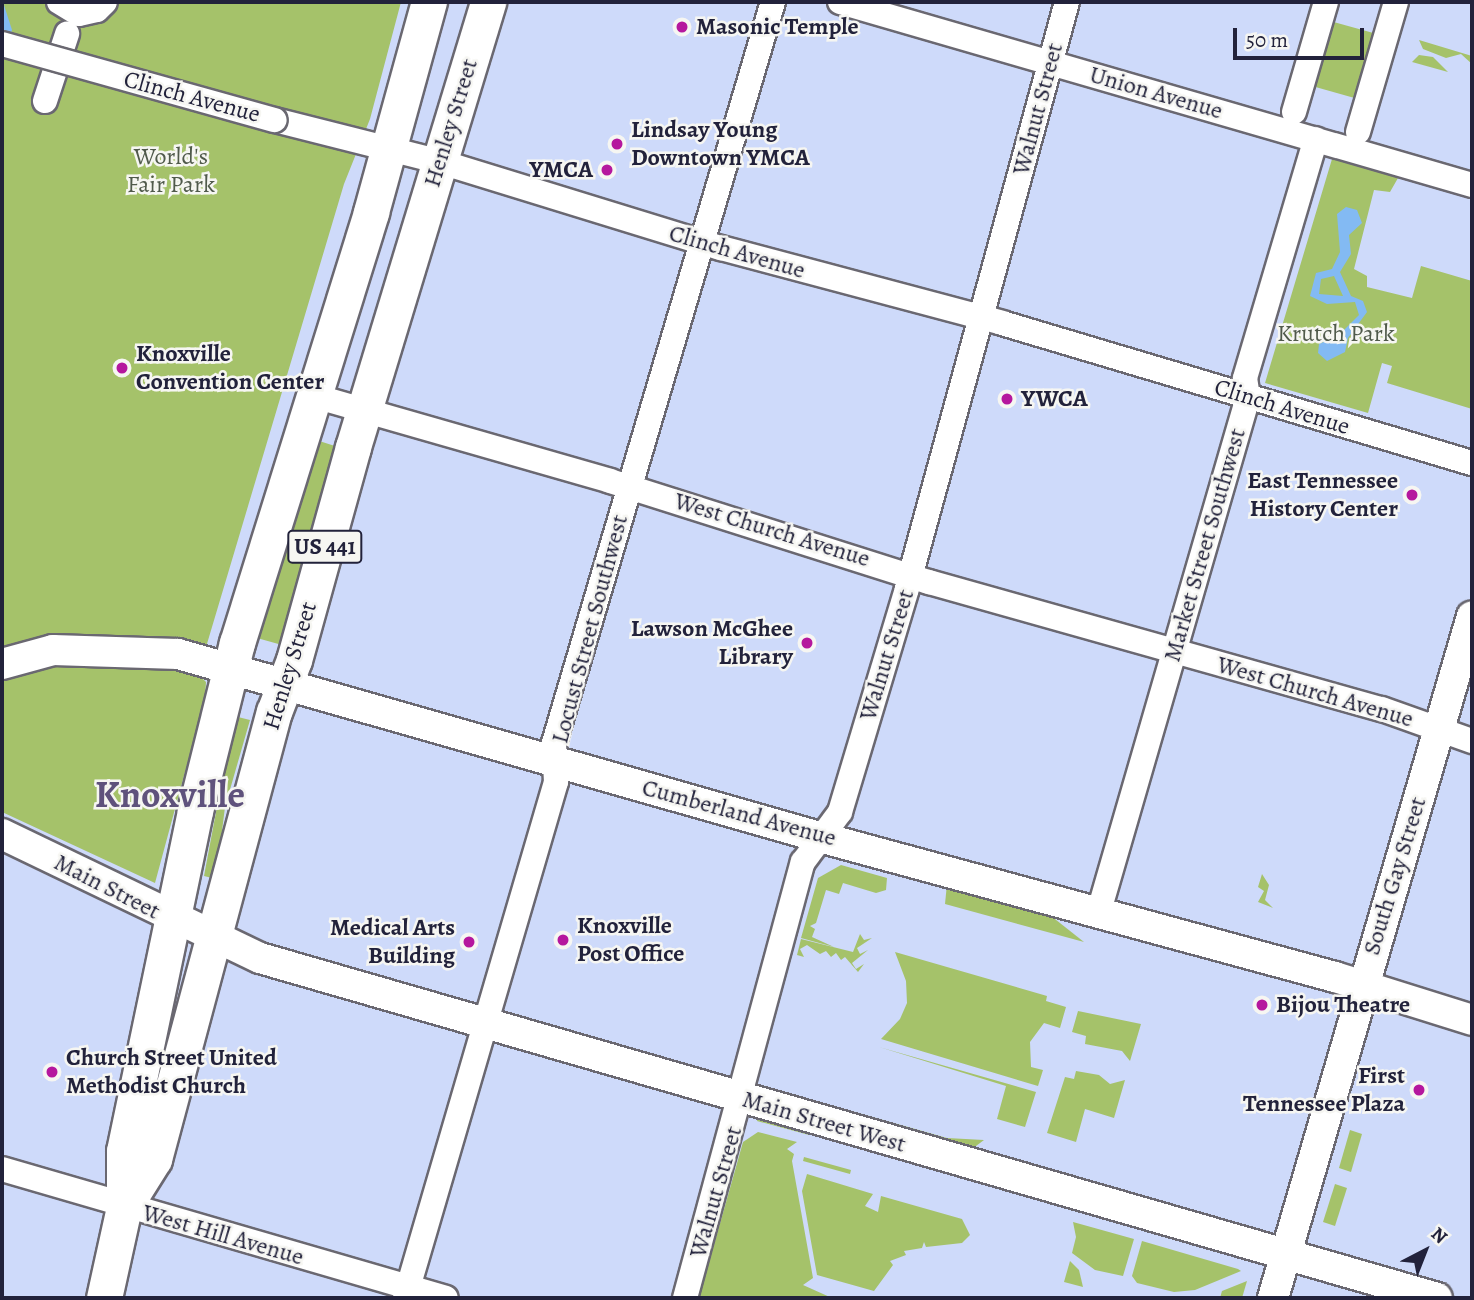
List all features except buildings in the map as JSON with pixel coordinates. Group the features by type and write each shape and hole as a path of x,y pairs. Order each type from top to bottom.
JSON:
{"highway":[{"name":"Henley Street","path":"104,1298 121,1222 124,1151 231,667 311,395 388,152 429,2"},
{"name":"Henley Street","path":"121,1222 154,1159 213,939 364,410 488,2"}],"main road":[{"name":"South Gay Street","path":"1273,1298 1472,617"},
{"name":"Cumberland Avenue","path":"2,664 53,650 178,654 822,838 1099,911 1472,1020"},
{"name":"Main Street","path":"3,834 213,939"},
{"name":"Main Street West","path":"213,939 260,958 1437,1298"}],"street":[{"path":"59,2 79,14 97,10 106,2"},
{"name":"Locust Street Southwest","path":"407,1293 476,1044 486,1024 556,782 554,743 774,2"},
{"name":"Union Avenue","path":"840,2 1472,185"},
{"name":"Walnut Street","path":"685,1298 742,1099 803,862 840,812 911,574 1067,2"},
{"path":"1294,113 1326,2"},
{"path":"1359,132 1396,2"},
{"path":"46,101 67,34"},
{"name":"Clinch Avenue","path":"2,44 388,152 441,162 702,243 980,321 1002,323 1472,463"},
{"name":"Market Street Southwest","path":"1099,911 1248,397 1245,379 1316,139"},
{"name":"West Church Avenue","path":"311,395 628,487 911,574 1440,729 1472,741"},
{"name":"West Hill Avenue","path":"2,1169 121,1222 407,1293 446,1298"}],"shaded area":[{"path":"2,2 1472,2 1472,1298 2,1298"}],"green space":[{"name":"World's Fair Park","path":"2,2 401,2 370,119 344,184 198,674 206,682 205,698 155,883 2,812"},
{"path":"1330,21 1377,34 1358,99 1312,86"},
{"path":"1419,40 1472,56 1472,64 1461,54 1446,58 1423,49"},
{"path":"1419,55 1433,57 1448,72 1412,62"},
{"name":"Krutch Park","path":"1332,159 1398,178 1390,192 1374,190 1354,269 1367,276 1367,287 1412,298 1421,266 1472,281 1472,409 1387,383 1392,366 1382,363 1368,413 1265,383"},
{"path":"313,439 338,447 282,645 257,638"},
{"path":"234,716 250,720 225,807 216,879 204,876"},
{"path":"841,865 887,878 886,890 876,893 843,883 839,894 826,890 816,923 810,926 815,929 812,937 834,947 801,938 818,878"},
{"path":"1262,874 1269,885 1265,900 1273,908 1258,902 1264,891 1258,887"},
{"path":"947,884 1046,912 1084,942 945,904"},
{"path":"860,934 864,940 872,938 857,948 860,954 868,950 852,963 856,969 864,964 858,972 845,957 841,960 836,953 831,957 826,951 820,954 807,945 800,949 804,957 797,955 801,939 853,952"},
{"path":"895,952 1047,996 1046,1001 1066,1007 1060,1028 1044,1023 1030,1042 1031,1067 1043,1070 1038,1086 881,1039 900,1019 907,1003 906,981"},
{"path":"1078,1011 1141,1024 1130,1061 1122,1051 1085,1044 1086,1036 1072,1032"},
{"path":"879,1047 1036,1092 1025,1127 997,1119 1006,1086"},
{"path":"1076,1071 1099,1075 1110,1084 1125,1080 1114,1118 1085,1109 1076,1142 1047,1133 1065,1077 1074,1079"},
{"path":"848,1110 947,1138 984,1140 972,1149 847,1114"},
{"path":"758,1115 810,1132 809,1135 757,1121"},
{"path":"1350,1130 1362,1134 1351,1172 1339,1168"},
{"path":"758,1132 797,1142 787,1149 794,1154 792,1161 813,1278 803,1285 832,1298 699,1298 743,1142"},
{"path":"804,1157 851,1170 850,1174 803,1161"},
{"path":"807,1174 873,1194 865,1206 878,1212 881,1196 962,1219 970,1235 962,1243 926,1247 924,1242 922,1248 904,1251 906,1255 890,1261 893,1265 874,1291 817,1275 802,1191"},
{"path":"1335,1184 1347,1188 1335,1226 1323,1222"},
{"path":"1073,1222 1134,1239 1123,1276 1095,1270 1072,1253 1076,1237"},
{"path":"1142,1241 1241,1271 1195,1290 1174,1292 1137,1283 1132,1276"},
{"path":"1070,1261 1079,1270 1083,1287 1064,1282"},
{"path":"1247,1281 1242,1298 1220,1298 1222,1291"}],"water":[{"path":"2,2 12,30 2,62"},
{"path":"1346,207 1357,210 1362,223 1349,235 1351,254 1340,272 1351,296 1363,301 1367,312 1348,338 1345,352 1327,361 1318,353 1319,344 1339,335 1359,315 1355,302 1327,304 1310,296 1316,273 1332,269 1340,252 1337,214","holes":["1334,276 1343,296 1319,294 1321,279"]}],"place":[{"name":"Masonic Temple","path":"682,27"},
{"name":"Lindsay Young Downtown YMCA","path":"617,144"},
{"name":"YMCA","path":"607,170"},
{"name":"Knoxville Convention Center","path":"122,368"},
{"name":"YWCA","path":"1007,399"},
{"name":"East Tennessee History Center","path":"1412,495"},
{"name":"Lawson McGhee Library","path":"807,643"},
{"name":"Knoxville Post Office","path":"563,940"},
{"name":"Medical Arts Building","path":"469,942"},
{"name":"Bijou Theatre","path":"1262,1005"},
{"name":"Church Street United Methodist Church","path":"52,1072"},
{"name":"First Tennessee Plaza","path":"1419,1090"}],"district":[{"name":"Knoxville","path":"170,795"}]}
